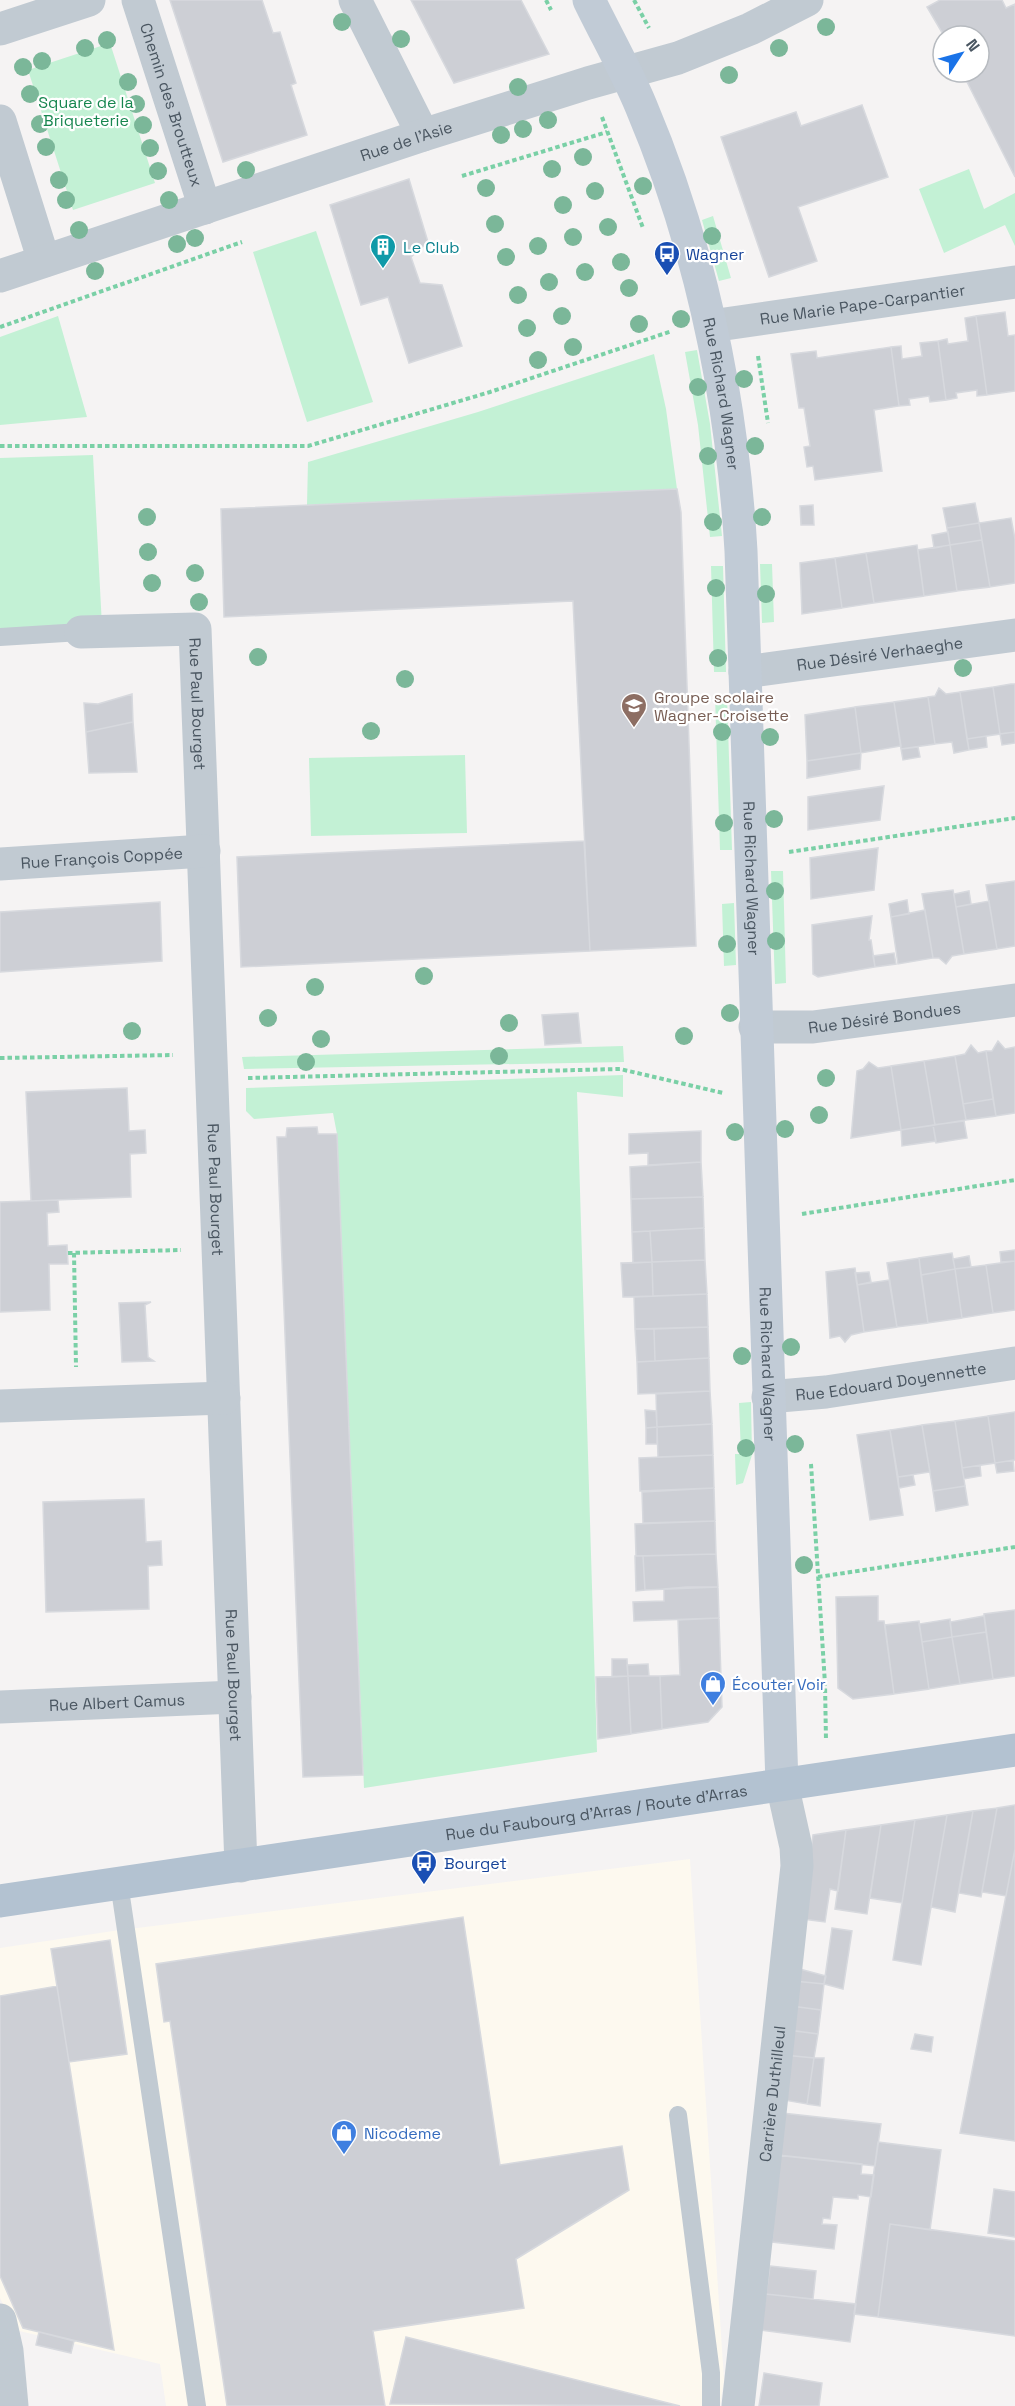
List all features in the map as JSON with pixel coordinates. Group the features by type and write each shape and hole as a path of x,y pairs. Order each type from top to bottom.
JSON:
{"main road":[{"name":"Rue du Faubourg d'Arras / Route d'Arras","path":"0,1901 1015,1750"}],"street":[{"path":"0,30 89,0"},
{"name":"Chemin des Broutteux","path":"138,0 205,208"},
{"path":"355,0 423,135"},
{"name":"Rue Richard Wagner","path":"588,0 626,74 660,156 683,221 711,326 726,398 736,478 782,1785"},
{"name":"Rue de l'Asie","path":"0,276 423,135 588,83 626,74 712,45 807,0"},
{"path":"0,121 44,261"},
{"name":"Rue Marie Pape-Carpantier","path":"711,326 1015,282"},
{"name":"Rue Paul Bourget","path":"81,632 195,629 241,1866"},
{"name":"Rue Désiré Verhaeghe","path":"744,672 1015,635"},
{"name":"Rue François Coppée","path":"0,864 204,851"},
{"name":"Rue Désiré Bondues","path":"755,1027 813,1027 1015,1000"},
{"name":"Rue Edouard Doyennette","path":"768,1396 817,1394 1015,1363"},
{"path":"0,1406 224,1398"},
{"name":"Rue Albert Camus","path":"0,1707 235,1697"},
{"name":"Carrière Duthilleul","path":"738,2406 797,1866 796,1846 782,1785"},
{"path":"0,2320 7,2351 12,2406"}],"lane":[{"path":"0,637 81,632"},
{"path":"119,1883 197,2406"},
{"path":"678,2115 711,2373 711,2406"}],"path":[{"path":"546,0 554,15"},
{"path":"588,83 644,230"},
{"path":"462,176 607,132"},
{"path":"0,327 242,242"},
{"path":"669,321 674,343"},
{"path":"0,446 308,446 490,392 672,331"},
{"path":"789,852 1015,818"},
{"path":"0,1058 211,1066 620,1069 720,1093 757,1095"},
{"path":"720,1082 721,1105"},
{"path":"802,1214 1015,1180"},
{"path":"68,1254 218,1249"},
{"path":"74,1253 77,1404"},
{"path":"819,1577 1015,1546"}],"shaded area":[{"path":"690,1859 724,2380 720,2406 166,2406 160,2364 15,2330 0,2298 0,1948 113,1931"}],"green space":[{"name":"Square de la Briqueterie","path":"110,43 155,183 73,210 28,70"},
{"path":"969,169 984,209 1015,193 1015,246 1005,225 944,253 919,189"},
{"path":"713,216 731,278 719,281 702,220"},
{"path":"316,231 373,402 307,422 253,252"},
{"path":"58,316 87,417 0,425 0,337"},
{"path":"697,350 710,424 722,536 710,537 698,425 685,352"},
{"path":"654,354 666,409 677,489 307,505 308,462 478,412"},
{"path":"93,455 102,626 0,631 0,458"},
{"path":"760,564 772,564 774,622 762,623"},
{"path":"711,566 723,566 726,672 714,672"},
{"path":"715,696 727,696 732,850 720,850"},
{"path":"465,755 467,833 311,836 309,758"},
{"path":"771,871 783,871 786,983 775,984"},
{"path":"734,903 736,965 724,966 722,904"},
{"path":"623,1046 624,1062 244,1069 242,1057"},
{"path":"623,1075 623,1097 577,1092 597,1752 364,1788 337,1134 333,1113 254,1119 246,1111 246,1088"},
{"path":"751,1402 752,1455 743,1483 736,1485 735,1454 741,1454 739,1403"}],"building":[{"path":"170,0 262,0 273,33 280,32 296,83 291,85 307,135 223,162"},
{"path":"411,0 521,0 549,54 454,83"},
{"path":"940,0 1002,0 1006,8 1015,4 1015,177 968,84 991,84 991,24 937,24 927,7"},
{"path":"862,105 888,177 798,207 817,261 769,277 721,137 796,112 801,126"},
{"name":"Le Club","path":"409,179 428,242 411,257 420,283 442,285 462,346 409,363 388,297 361,305 330,205"},
{"path":"1005,312 1008,336 1015,335 1015,391 987,395 976,316"},
{"path":"976,316 987,395 977,396 977,390 956,393 957,398 946,400 938,341 947,339 948,344 968,341 965,318"},
{"path":"938,341 946,400 930,402 929,396 909,399 910,405 899,406 891,347 901,346 902,359 922,356 920,343"},
{"path":"891,347 899,406 874,410 882,471 815,480 813,466 807,467 804,447 810,446 804,408 799,408 791,354 816,351 817,358"},
{"name":"Groupe scolaire Wagner-Croisette","path":"677,489 681,512 696,946 590,951 573,601 224,617 221,509"},
{"path":"975,503 979,523 947,528 943,508"},
{"path":"813,505 814,525 801,525 800,506"},
{"path":"1011,518 1015,539 1015,583 990,587 979,523"},
{"path":"979,523 982,540 950,545 947,528"},
{"path":"948,532 950,545 934,548 932,535"},
{"path":"982,540 990,587 957,591 950,545"},
{"path":"917,545 924,596 874,603 866,553"},
{"path":"950,545 957,591 924,596 918,550"},
{"path":"866,553 874,603 842,608 835,558"},
{"path":"835,558 842,608 802,614 800,563"},
{"path":"1015,684 1015,732 1000,734 993,687"},
{"path":"993,687 1000,734 967,739 960,692"},
{"path":"939,688 946,694 960,692 969,750 954,753 952,742 935,744 928,697 935,696"},
{"path":"132,694 133,722 86,732 84,703 98,704"},
{"path":"928,697 935,744 901,749 894,702"},
{"path":"894,702 901,746 861,753 855,707"},
{"path":"855,707 861,753 807,761 805,715"},
{"path":"133,722 137,772 89,773 86,732"},
{"path":"1015,732 1015,743 1002,745 1000,734"},
{"path":"986,736 987,747 969,750 967,739"},
{"path":"918,747 920,757 903,760 901,749"},
{"path":"861,753 860,769 807,778 807,761"},
{"path":"884,786 880,820 808,830 808,797"},
{"path":"584,841 590,951 241,967 237,857"},
{"path":"878,848 874,890 811,899 810,858"},
{"path":"1015,881 1015,946 997,949 986,885"},
{"path":"953,890 964,954 952,956 946,964 939,958 933,958 922,894"},
{"path":"969,891 971,904 956,907 954,894"},
{"path":"907,900 909,914 891,917 889,904"},
{"path":"989,901 997,949 964,954 956,907"},
{"path":"160,902 162,961 0,972 0,912"},
{"path":"925,910 933,958 898,964 891,917"},
{"path":"872,916 869,940 871,940 875,967 818,977 813,974 812,925"},
{"path":"894,953 896,964 875,967 873,956"},
{"path":"578,1013 581,1043 545,1045 542,1015"},
{"path":"998,1041 1005,1049 1015,1047 1015,1113 996,1116 986,1051 992,1051"},
{"path":"971,1045 978,1053 986,1051 993,1099 963,1104 955,1056 965,1054"},
{"path":"955,1056 966,1120 935,1125 924,1061"},
{"path":"924,1061 935,1125 901,1130 891,1066"},
{"path":"869,1062 878,1068 891,1066 901,1130 851,1138 857,1071 863,1069"},
{"path":"127,1088 129,1131 145,1130 146,1153 130,1154 131,1197 31,1201 26,1092"},
{"path":"993,1099 996,1116 966,1120 963,1104"},
{"path":"964,1121 967,1138 936,1143 933,1125"},
{"path":"933,1125 936,1141 902,1146 901,1130"},
{"path":"317,1127 318,1134 337,1134 363,1775 303,1777 277,1137 286,1137 287,1128"},
{"path":"701,1131 701,1162 648,1165 648,1153 629,1154 629,1134"},
{"path":"701,1162 703,1197 631,1199 630,1167"},
{"path":"703,1197 704,1228 632,1232 631,1199"},
{"path":"58,1200 59,1212 47,1213 48,1246 67,1245 68,1264 49,1264 50,1310 0,1312 0,1202"},
{"path":"704,1228 705,1260 652,1262 650,1231"},
{"path":"650,1231 652,1262 633,1263 632,1232"},
{"path":"1015,1250 1015,1261 1001,1262 1000,1252"},
{"path":"952,1253 955,1269 921,1275 919,1258"},
{"path":"969,1256 971,1267 955,1269 953,1259"},
{"path":"919,1258 928,1323 897,1327 887,1263"},
{"path":"705,1260 707,1294 653,1296 652,1262"},
{"path":"1015,1261 1015,1310 993,1313 986,1265"},
{"path":"652,1262 653,1296 623,1297 621,1263"},
{"path":"986,1265 993,1313 962,1318 955,1269"},
{"path":"855,1268 864,1332 851,1335 845,1342 840,1336 830,1338 826,1272"},
{"path":"955,1269 962,1318 928,1323 921,1275"},
{"path":"869,1272 871,1282 857,1285 855,1273"},
{"path":"889,1280 897,1327 864,1332 857,1285"},
{"path":"707,1294 708,1327 635,1329 634,1297"},
{"path":"151,1302 145,1305 148,1357 154,1361 122,1362 119,1303"},
{"path":"708,1327 709,1358 655,1361 654,1329"},
{"path":"635,1329 654,1329 655,1361 637,1362"},
{"path":"709,1358 710,1391 638,1394 637,1362"},
{"path":"710,1391 712,1424 657,1427 656,1394"},
{"path":"645,1410 656,1411 657,1427 646,1428"},
{"path":"1015,1412 1015,1460 995,1463 988,1416"},
{"path":"988,1416 995,1463 962,1468 955,1421"},
{"path":"955,1421 965,1486 933,1491 922,1425"},
{"path":"712,1424 713,1455 658,1457 657,1427"},
{"path":"922,1425 930,1472 898,1477 890,1430"},
{"path":"657,1427 657,1444 646,1444 646,1428"},
{"path":"890,1430 903,1515 870,1520 857,1435"},
{"path":"713,1455 714,1488 640,1491 639,1458"},
{"path":"1013,1460 1014,1471 997,1473 995,1463"},
{"path":"980,1465 981,1476 964,1479 962,1468"},
{"path":"913,1475 915,1485 899,1488 898,1477"},
{"path":"965,1486 968,1505 936,1511 933,1491"},
{"path":"714,1488 715,1521 643,1523 642,1492"},
{"path":"144,1499 146,1542 161,1541 162,1565 148,1566 149,1609 46,1612 43,1502"},
{"path":"715,1521 716,1554 636,1556 635,1524"},
{"path":"716,1554 718,1587 645,1590 643,1556"},
{"path":"635,1556 643,1556 645,1590 636,1591"},
{"path":"718,1587 719,1618 634,1621 633,1602 664,1601 664,1589"},
{"path":"878,1596 878,1621 884,1621 894,1694 853,1699 838,1688 836,1597"},
{"path":"1015,1610 1015,1676 993,1679 984,1614"},
{"path":"984,1616 986,1632 952,1637 950,1622"},
{"path":"719,1618 722,1707 708,1722 662,1729 660,1676 680,1675 678,1620"},
{"path":"950,1619 952,1637 922,1642 919,1624"},
{"path":"919,1621 929,1689 894,1694 885,1625"},
{"path":"986,1632 993,1679 960,1684 952,1637"},
{"path":"952,1637 960,1684 929,1689 922,1642"},
{"path":"612,1659 627,1659 628,1676 612,1677"},
{"path":"648,1664 649,1676 628,1676 627,1665"},
{"path":"628,1676 660,1676 662,1729 631,1734"},
{"path":"628,1676 631,1734 598,1739 596,1677"},
{"path":"1015,1805 1015,1849 1006,1896 982,1892 997,1808"},
{"path":"997,1808 981,1897 959,1893 973,1811"},
{"path":"973,1811 955,1912 931,1907 947,1815"},
{"path":"947,1815 921,1965 893,1960 915,1820"},
{"path":"915,1820 902,1903 870,1898 881,1825"},
{"path":"881,1825 867,1914 835,1909 846,1830"},
{"path":"846,1830 838,1891 830,1889 825,1922 803,1919 813,1835"},
{"path":"1015,1849 1015,2141 960,2133"},
{"name":"Nicodeme","path":"463,1917 500,2165 622,2146 629,2190 516,2259 524,2308 373,2331 385,2406 227,2406 170,2021 164,2022 156,1964"},
{"path":"832,1928 852,1931 843,1989 824,1984"},
{"path":"110,1940 127,2054 69,2062 51,1949"},
{"path":"796,1968 826,1976 824,1984 794,1981"},
{"path":"794,1981 824,1984 821,2010 791,2006"},
{"path":"57,1986 114,2350 23,2328 0,2276 0,1996"},
{"path":"791,2006 821,2010 818,2034 788,2030"},
{"path":"788,2030 818,2034 814,2058 784,2055"},
{"path":"915,2034 933,2037 931,2052 911,2049"},
{"path":"784,2055 814,2058 807,2104 778,2099"},
{"path":"814,2058 824,2058 820,2106 807,2104"},
{"path":"782,2113 881,2124 875,2166 776,2155"},
{"path":"878,2142 941,2150 930,2230 890,2224 878,2317 854,2314"},
{"path":"778,2155 862,2164 861,2174 874,2175 871,2197 858,2195 858,2199 833,2197 830,2219 823,2218 822,2224 837,2225 834,2249 772,2242"},
{"path":"994,2189 1015,2192 1015,2237 988,2233"},
{"path":"890,2224 1015,2241 1015,2336 878,2317"},
{"path":"770,2266 816,2271 813,2299 766,2294"},
{"path":"766,2294 856,2304 850,2342 760,2330"},
{"path":"39,2332 74,2341 71,2353 36,2345"},
{"path":"406,2337 680,2406 390,2404"},
{"path":"764,2373 822,2383 819,2406 759,2406"}],"place":[{"name":"Le Club","path":"383,270"},
{"name":"Wagner","path":"667,277"},
{"name":"Groupe scolaire Wagner-Croisette","path":"634,729"},
{"name":"Écouter Voir","path":"713,1707"},
{"name":"Bourget","path":"424,1886"},
{"name":"Nicodeme","path":"344,2156"}]}
